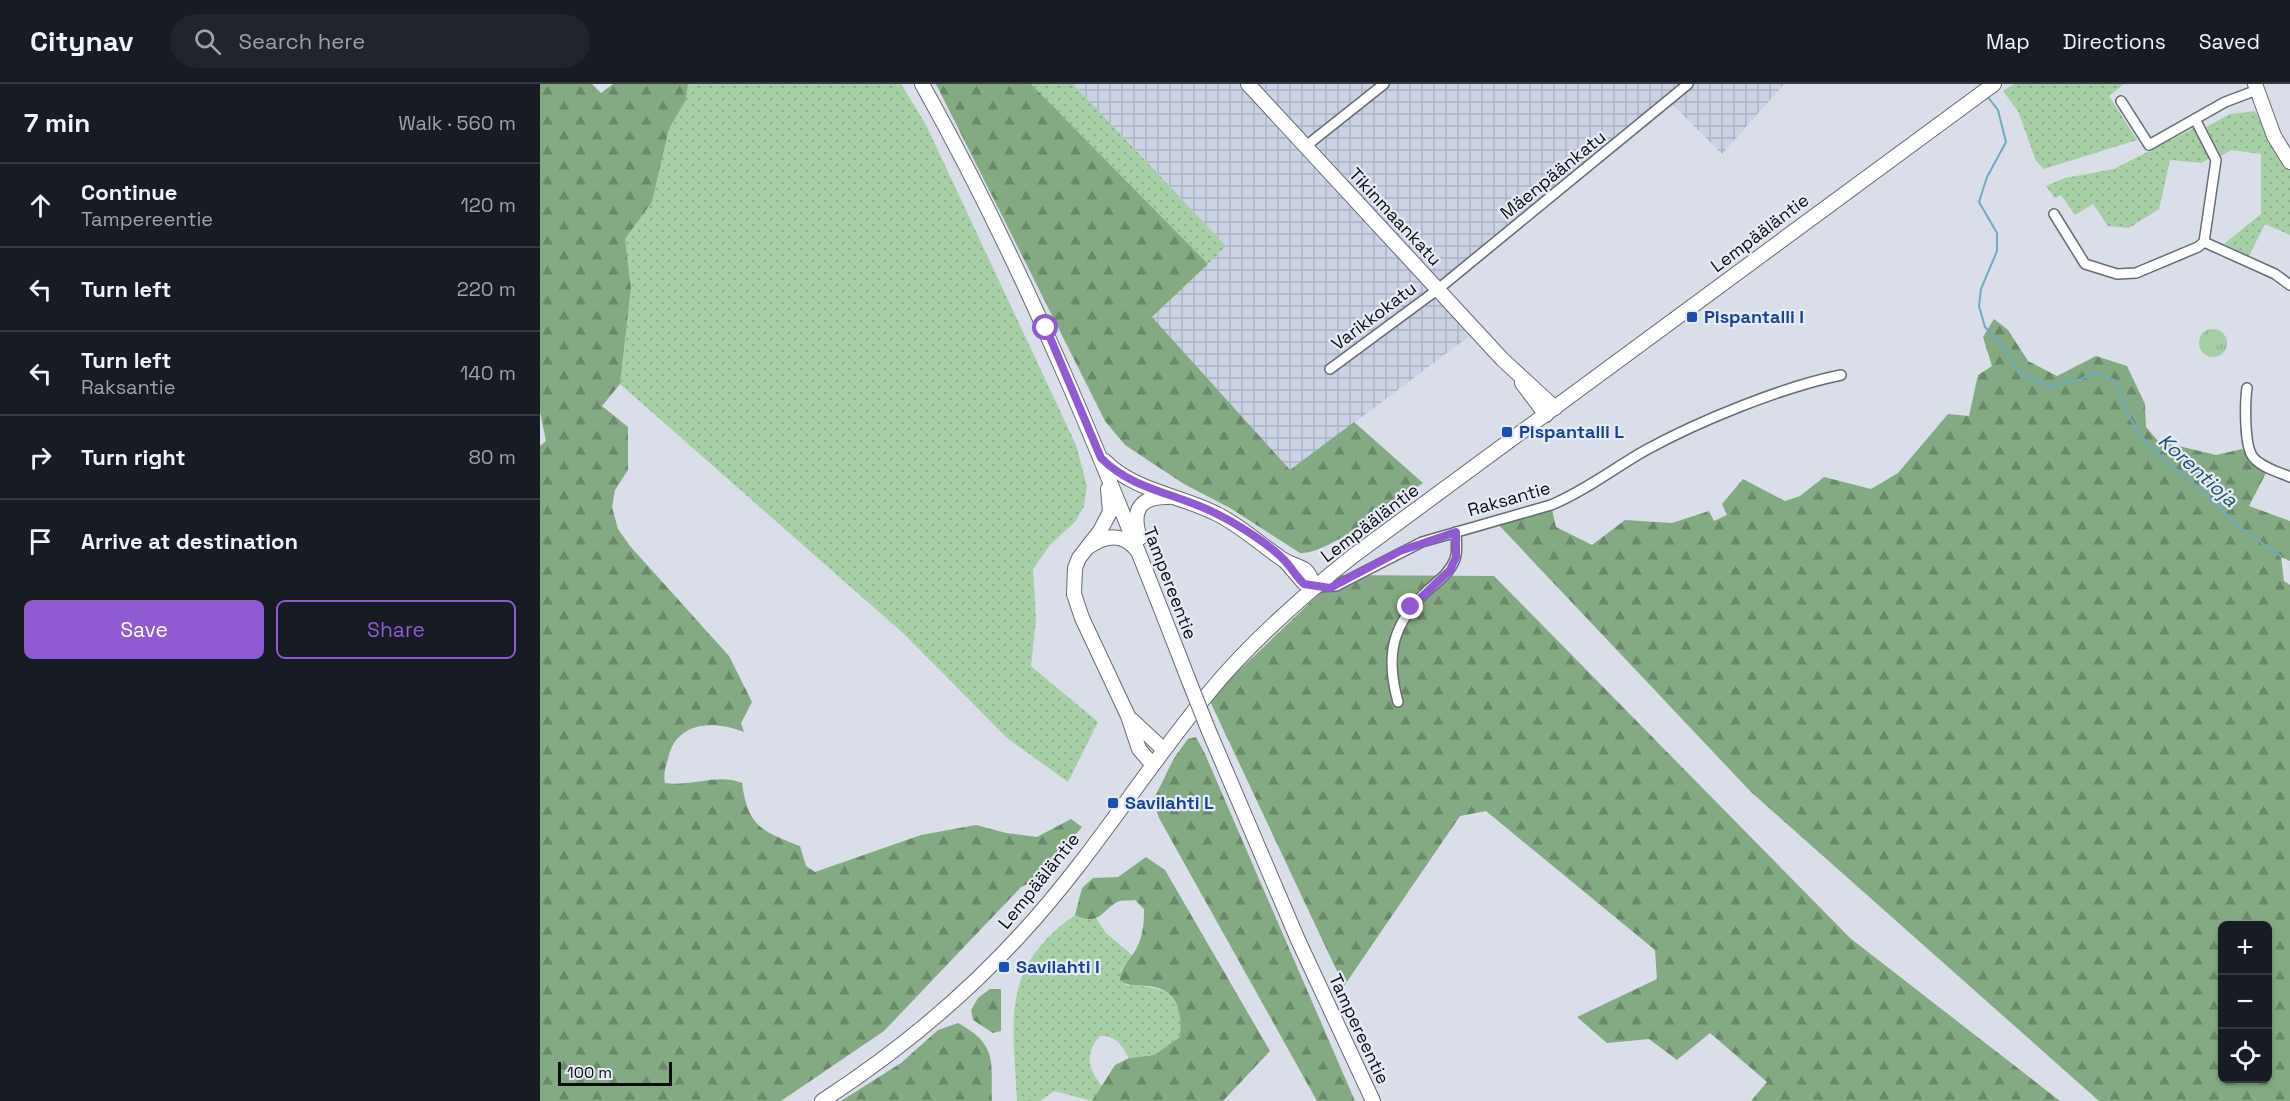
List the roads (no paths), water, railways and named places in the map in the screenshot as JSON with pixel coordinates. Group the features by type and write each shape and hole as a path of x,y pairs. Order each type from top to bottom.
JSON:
{"main road":[{"name":"Tampereentie","path":"922,84 1003,238 1095,442 1208,729 1298,940 1373,1101"},
{"name":"Tikinmaankatu","path":"1248,84 1551,412"},
{"path":"2257,86 2274,136 2290,162"},
{"name":"Lempääläntie","path":"822,1101 871,1069 930,1023 992,965 1065,881 1207,694 1246,651 1314,587 1987,89"},
{"path":"1095,442 1111,507 1105,523 1086,548 1075,568 1074,594 1082,618 1128,716 1139,749 1152,764"},
{"path":"1101,458 1124,478 1186,500 1238,525 1285,561 1306,569 1311,574 1314,587"},
{"path":"1155,592 1149,561 1138,530 1137,512 1144,502 1158,497 1186,500"},
{"path":"1086,548 1105,538 1116,537 1130,542 1141,556"},
{"path":"1128,716 1142,733 1163,750"}],"street":[{"path":"1306,147 1384,84"},
{"name":"Mäenpäänkatu","path":"1437,290 1688,84"},
{"path":"2121,101 2149,145 2257,86"},
{"path":"2054,214 2085,264 2117,274 2136,273 2198,247 2204,242 2216,160 2196,119"},
{"path":"2204,242 2275,274 2290,285"},
{"name":"Varikkokatu","path":"1330,369 1437,290"},
{"name":"Raksantie","path":"1314,587 1336,586 1400,551 1456,532 1551,506 1569,498 1646,450 1710,421 1802,385 1841,375"},
{"path":"2247,388 2250,451 2258,462 2290,477"},
{"path":"1398,702 1390,660 1398,626 1411,607 1450,570 1456,557 1456,532"}],"waterway":[{"name":"Korentioja","path":"1987,96 1998,110 2006,142 1987,177 1979,202 1997,233 1997,251 1981,289 1979,306 1985,327 2005,349 2019,373 2050,386 2079,380 2096,372 2114,380 2130,418 2142,437 2163,459 2198,487 2243,530 2281,556"}],"place":[{"name":"Pispantalli I","path":"1692,317"},
{"name":"Pispantalli L","path":"1507,432"},
{"name":"Savilahti L","path":"1113,803"},
{"name":"Savilahti I","path":"1004,967"}]}
